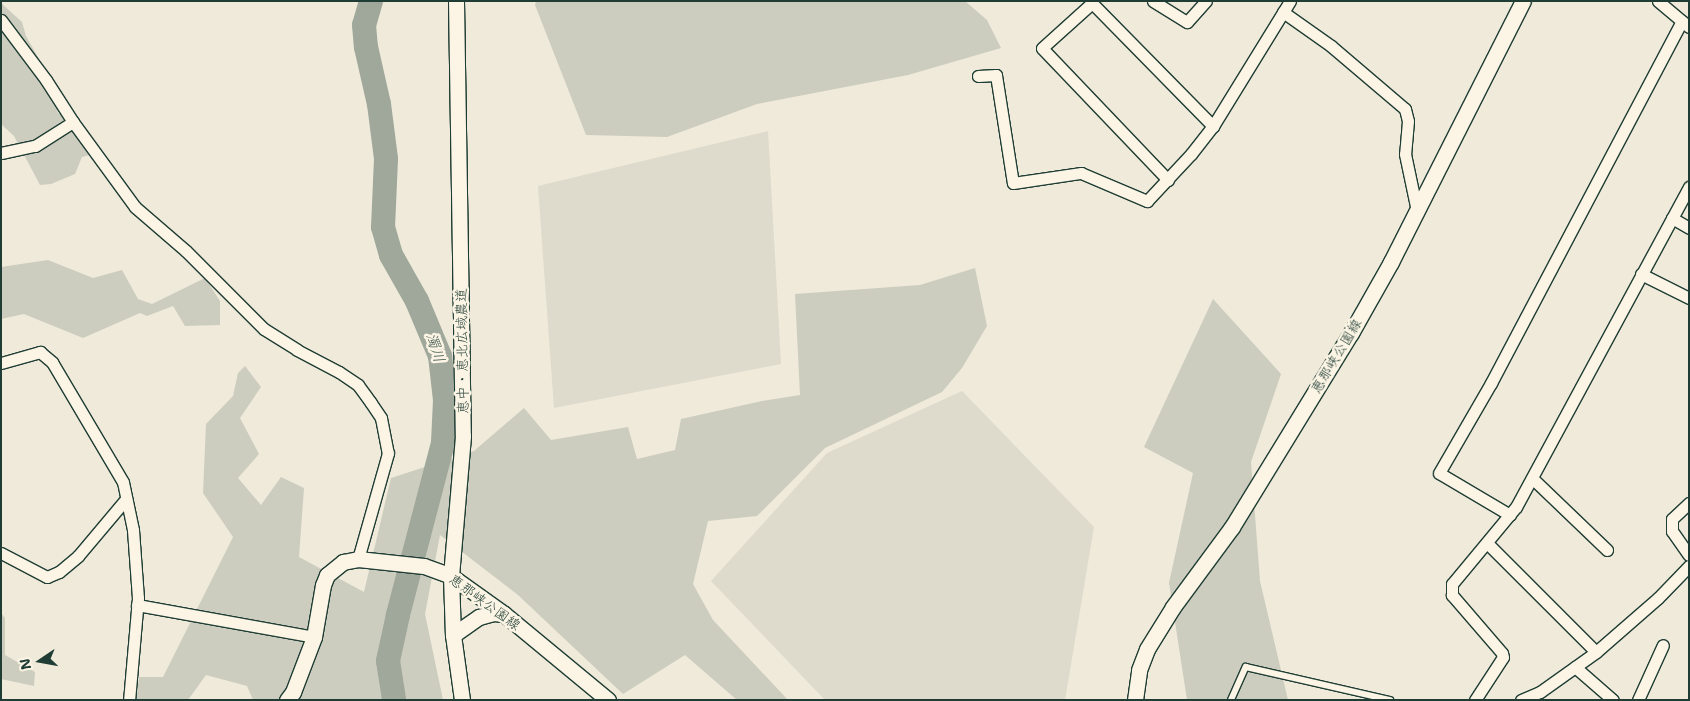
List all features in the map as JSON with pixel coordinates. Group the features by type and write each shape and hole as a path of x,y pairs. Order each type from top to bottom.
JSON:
{"main road":[{"name":"恵中・恵北広域農道","path":"456,1 463,436 451,576 453,635 462,700"},
{"name":"恵那峡公園線","path":"1135,700 1139,670 1147,650 1173,607 1232,527 1387,270 1523,1"},
{"name":"恵那峡公園線","path":"287,700 293,692 314,637 323,585 327,575 343,562 358,559 379,559 424,566 451,576 504,614 608,700"},
{"path":"453,635 479,617 494,612 504,614"}],"street":[{"path":"1153,1 1186,22 1206,1"},
{"path":"1510,515 1439,472 1491,383 1685,24 1658,1"},
{"path":"1168,180 1042,48 1092,3 1213,126"},
{"path":"978,76 996,75 1014,183 1081,172 1147,201 1168,180 1213,126 1285,5 1405,109 1408,120 1405,154 1417,211"},
{"path":"1,20 46,80 73,122 135,207 186,251 264,329 297,350 339,372 358,385 371,402 381,418 388,453 358,559"},
{"path":"1,153 35,146 73,122"},
{"path":"1476,700 1503,661 1502,653 1452,595 1451,587 1510,515 1532,478 1689,187"},
{"path":"1672,218 1689,228"},
{"path":"1641,274 1689,298"},
{"path":"1,363 40,352 52,362 123,482 133,530 137,606 129,700"},
{"path":"1532,478 1607,550"},
{"path":"3,557 47,577 59,572 78,556 126,498"},
{"path":"1689,503 1672,519 1672,531 1689,554"},
{"path":"1487,543 1596,652"},
{"path":"1521,700 1540,692 1596,652 1658,598 1689,566"},
{"path":"137,606 314,637"},
{"path":"1638,700 1663,645"},
{"path":"1575,667 1613,700"}],"lane":[{"path":"1231,700 1246,667 1390,700"}],"shaded area":[{"path":"536,1 965,1 987,20 1001,48 908,75 757,104 667,137 586,135 535,5"},
{"path":"1,3 22,22 26,36 44,68 58,113 87,130 100,152 82,157 75,174 51,184 40,185 14,136 1,124"},
{"path":"768,131 781,364 554,408 538,186"},
{"path":"48,260 93,278 122,270 138,299 152,304 205,278 220,301 220,325 185,326 173,306 147,316 140,313 83,338 24,314 1,319 1,267"},
{"path":"975,268 987,326 962,368 942,392 825,448 757,516 708,521 693,584 713,620 788,700 737,700 685,655 623,694 518,595 440,535 425,614 443,700 253,700 247,686 206,675 188,700 136,700 139,677 163,677 233,537 203,493 206,424 233,396 238,373 245,366 261,387 240,418 259,454 238,478 261,505 281,477 304,488 299,557 364,592 391,478 474,451 524,408 551,440 628,427 637,459 675,450 681,419 762,401 800,395 795,294 920,285"},
{"path":"1213,299 1281,374 1251,462 1260,581 1288,700 1187,700 1169,583 1193,473 1144,447"},
{"path":"962,391 1094,527 1065,700 825,700 711,581 827,453"},
{"path":"1,613 5,618 5,655 35,672 34,686 1,679"}],"waterway":[{"name":"濁川","path":"371,1 364,25 366,47 379,104 386,159 383,227 391,255 417,301 440,356 445,400 443,443 398,615 388,661 394,700"}]}
